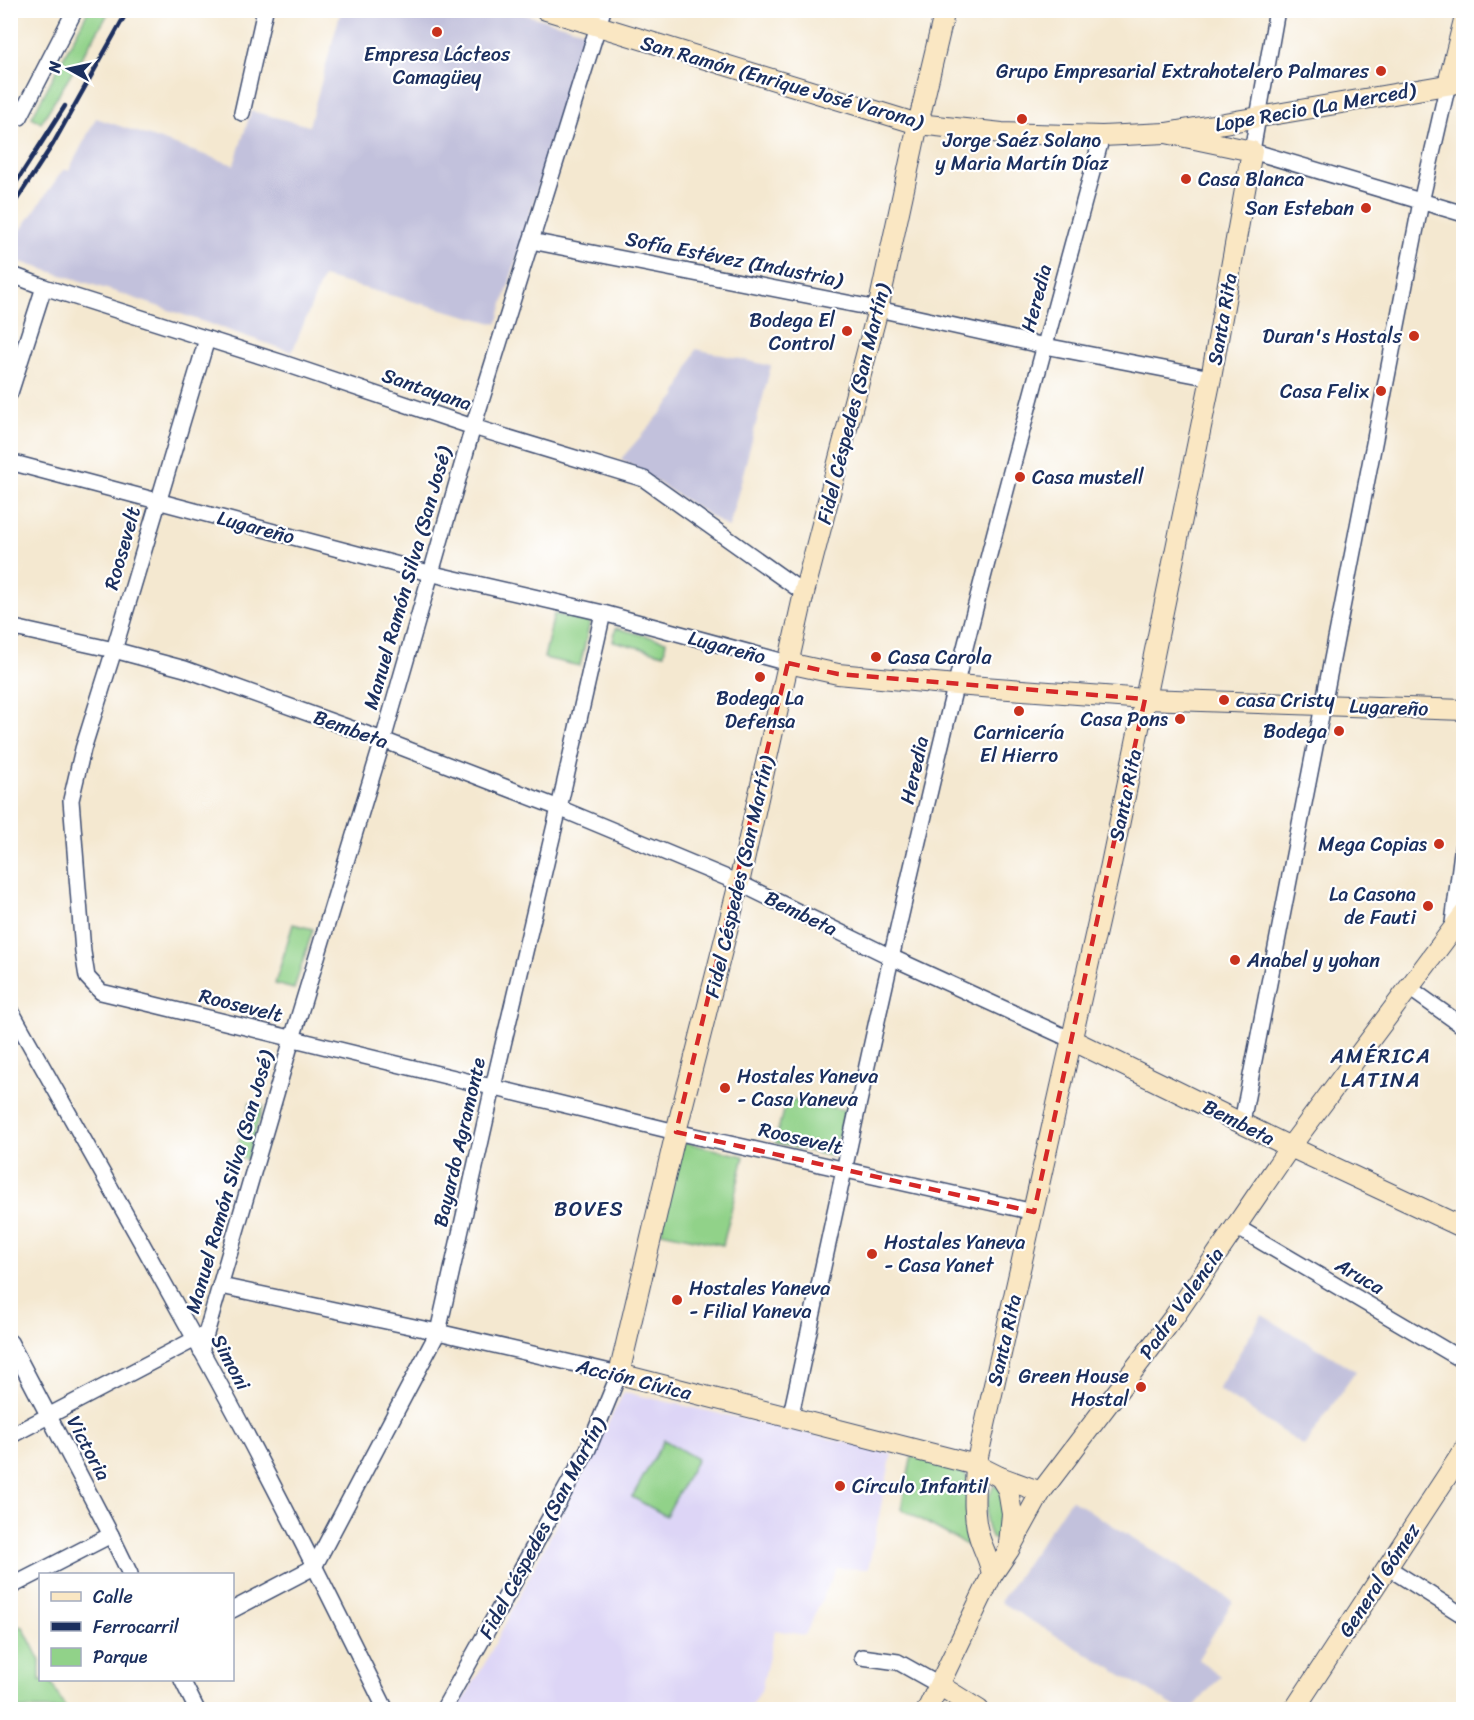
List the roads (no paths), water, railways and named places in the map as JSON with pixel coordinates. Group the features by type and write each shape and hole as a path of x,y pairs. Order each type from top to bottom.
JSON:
{"street":[{"path":"15,116 75,10"},
{"path":"242,113 265,10"},
{"name":"San Ramón (Enrique José Varona)","path":"546,10 600,19 918,124 1002,133 1102,135 1166,133"},
{"name":"Fidel Céspedes (San Martín)","path":"443,1710 588,1449 620,1374 676,1132 739,883 804,592 878,309 945,10"},
{"name":"Santa Rita","path":"992,1575 990,1563 979,1536 975,1511 976,1466 1072,1040 1145,699 1211,378 1277,10"},
{"name":"Manuel Ramón Silva (San José)","path":"10,1436 201,1341 220,1286 473,427 600,19"},
{"path":"1242,1122 1421,202 1456,83 1464,20"},
{"name":"Lope Recio (La Merced)","path":"1166,133 1456,83"},
{"path":"1166,133 1252,151 1464,214"},
{"name":"Heredia","path":"790,1419 891,957 956,686 1044,346 1102,135"},
{"name":"Sofía Estévez (Industria)","path":"531,241 878,309 1044,346 1211,378"},
{"name":"Santayana","path":"10,274 473,427 644,479 804,592"},
{"path":"10,393 44,287"},
{"name":"Roosevelt","path":"207,339 83,749 71,800 83,952 87,977 101,992 676,1132 1034,1212"},
{"name":"Lugareño","path":"10,462 429,573 603,613 788,663 838,674 956,686 1145,699 1464,710"},
{"name":"Bayardo Agramonte","path":"314,1567 438,1332 603,613"},
{"name":"Bembeta","path":"10,627 114,650 185,669 382,740 559,808 739,883 1464,1228"},
{"path":"1452,931 1464,836"},
{"name":"Padre Valencia","path":"927,1710 992,1575 1009,1550 1041,1492 1174,1317 1290,1147 1464,914"},
{"path":"1408,987 1464,1027"},
{"name":"Simoni","path":"10,1009 201,1341 386,1710"},
{"name":"Aruca","path":"1235,1227 1464,1361"},
{"name":"Acción Cívica","path":"220,1286 438,1332 620,1374 976,1466 1041,1492"},
{"name":"Victoria","path":"10,1342 129,1573"},
{"name":"General Gómez","path":"1294,1710 1464,1450"},
{"path":"1000,1477 1008,1490 1012,1514 1009,1550"},
{"path":"10,1587 111,1535"},
{"path":"234,1609 314,1567"},
{"path":"1387,1568 1464,1616"},
{"path":"862,1656 898,1662 979,1710"},
{"path":"182,1681 197,1710"}],"railway":[{"path":"10,210 53,144 128,10"},
{"path":"10,192 65,106"}],"place":[{"name":"Empresa Lácteos Camagüey","path":"437,32"},
{"name":"Grupo Empresarial Extrahotelero Palmares","path":"1381,71"},
{"name":"Jorge Saéz Solano y Maria Martín Díaz","path":"1022,119"},
{"name":"Casa Blanca","path":"1186,179"},
{"name":"San Esteban","path":"1366,208"},
{"name":"Bodega El Control","path":"847,331"},
{"name":"Duran's Hostals","path":"1414,336"},
{"name":"Casa Felix","path":"1381,391"},
{"name":"Casa mustell","path":"1020,477"},
{"name":"Casa Carola","path":"876,657"},
{"name":"Bodega La Defensa","path":"760,677"},
{"name":"casa Cristy","path":"1224,700"},
{"name":"Carnicería El Hierro","path":"1019,711"},
{"name":"Casa Pons","path":"1180,719"},
{"name":"Bodega","path":"1339,731"},
{"name":"Mega Copias","path":"1439,844"},
{"name":"La Casona de Fauti","path":"1428,906"},
{"name":"Anabel y yohan","path":"1235,960"},
{"name":"Hostales Yaneva - Casa Yaneva","path":"725,1088"},
{"name":"Hostales Yaneva - Casa Yanet","path":"872,1254"},
{"name":"Hostales Yaneva - Filial Yaneva","path":"677,1300"},
{"name":"Green House Hostal","path":"1141,1387"},
{"name":"Círculo Infantil","path":"840,1486"}],"district":[{"name":"AMÉRICA LATINA","path":"1381,1068"},
{"name":"BOVES","path":"589,1209"}]}
